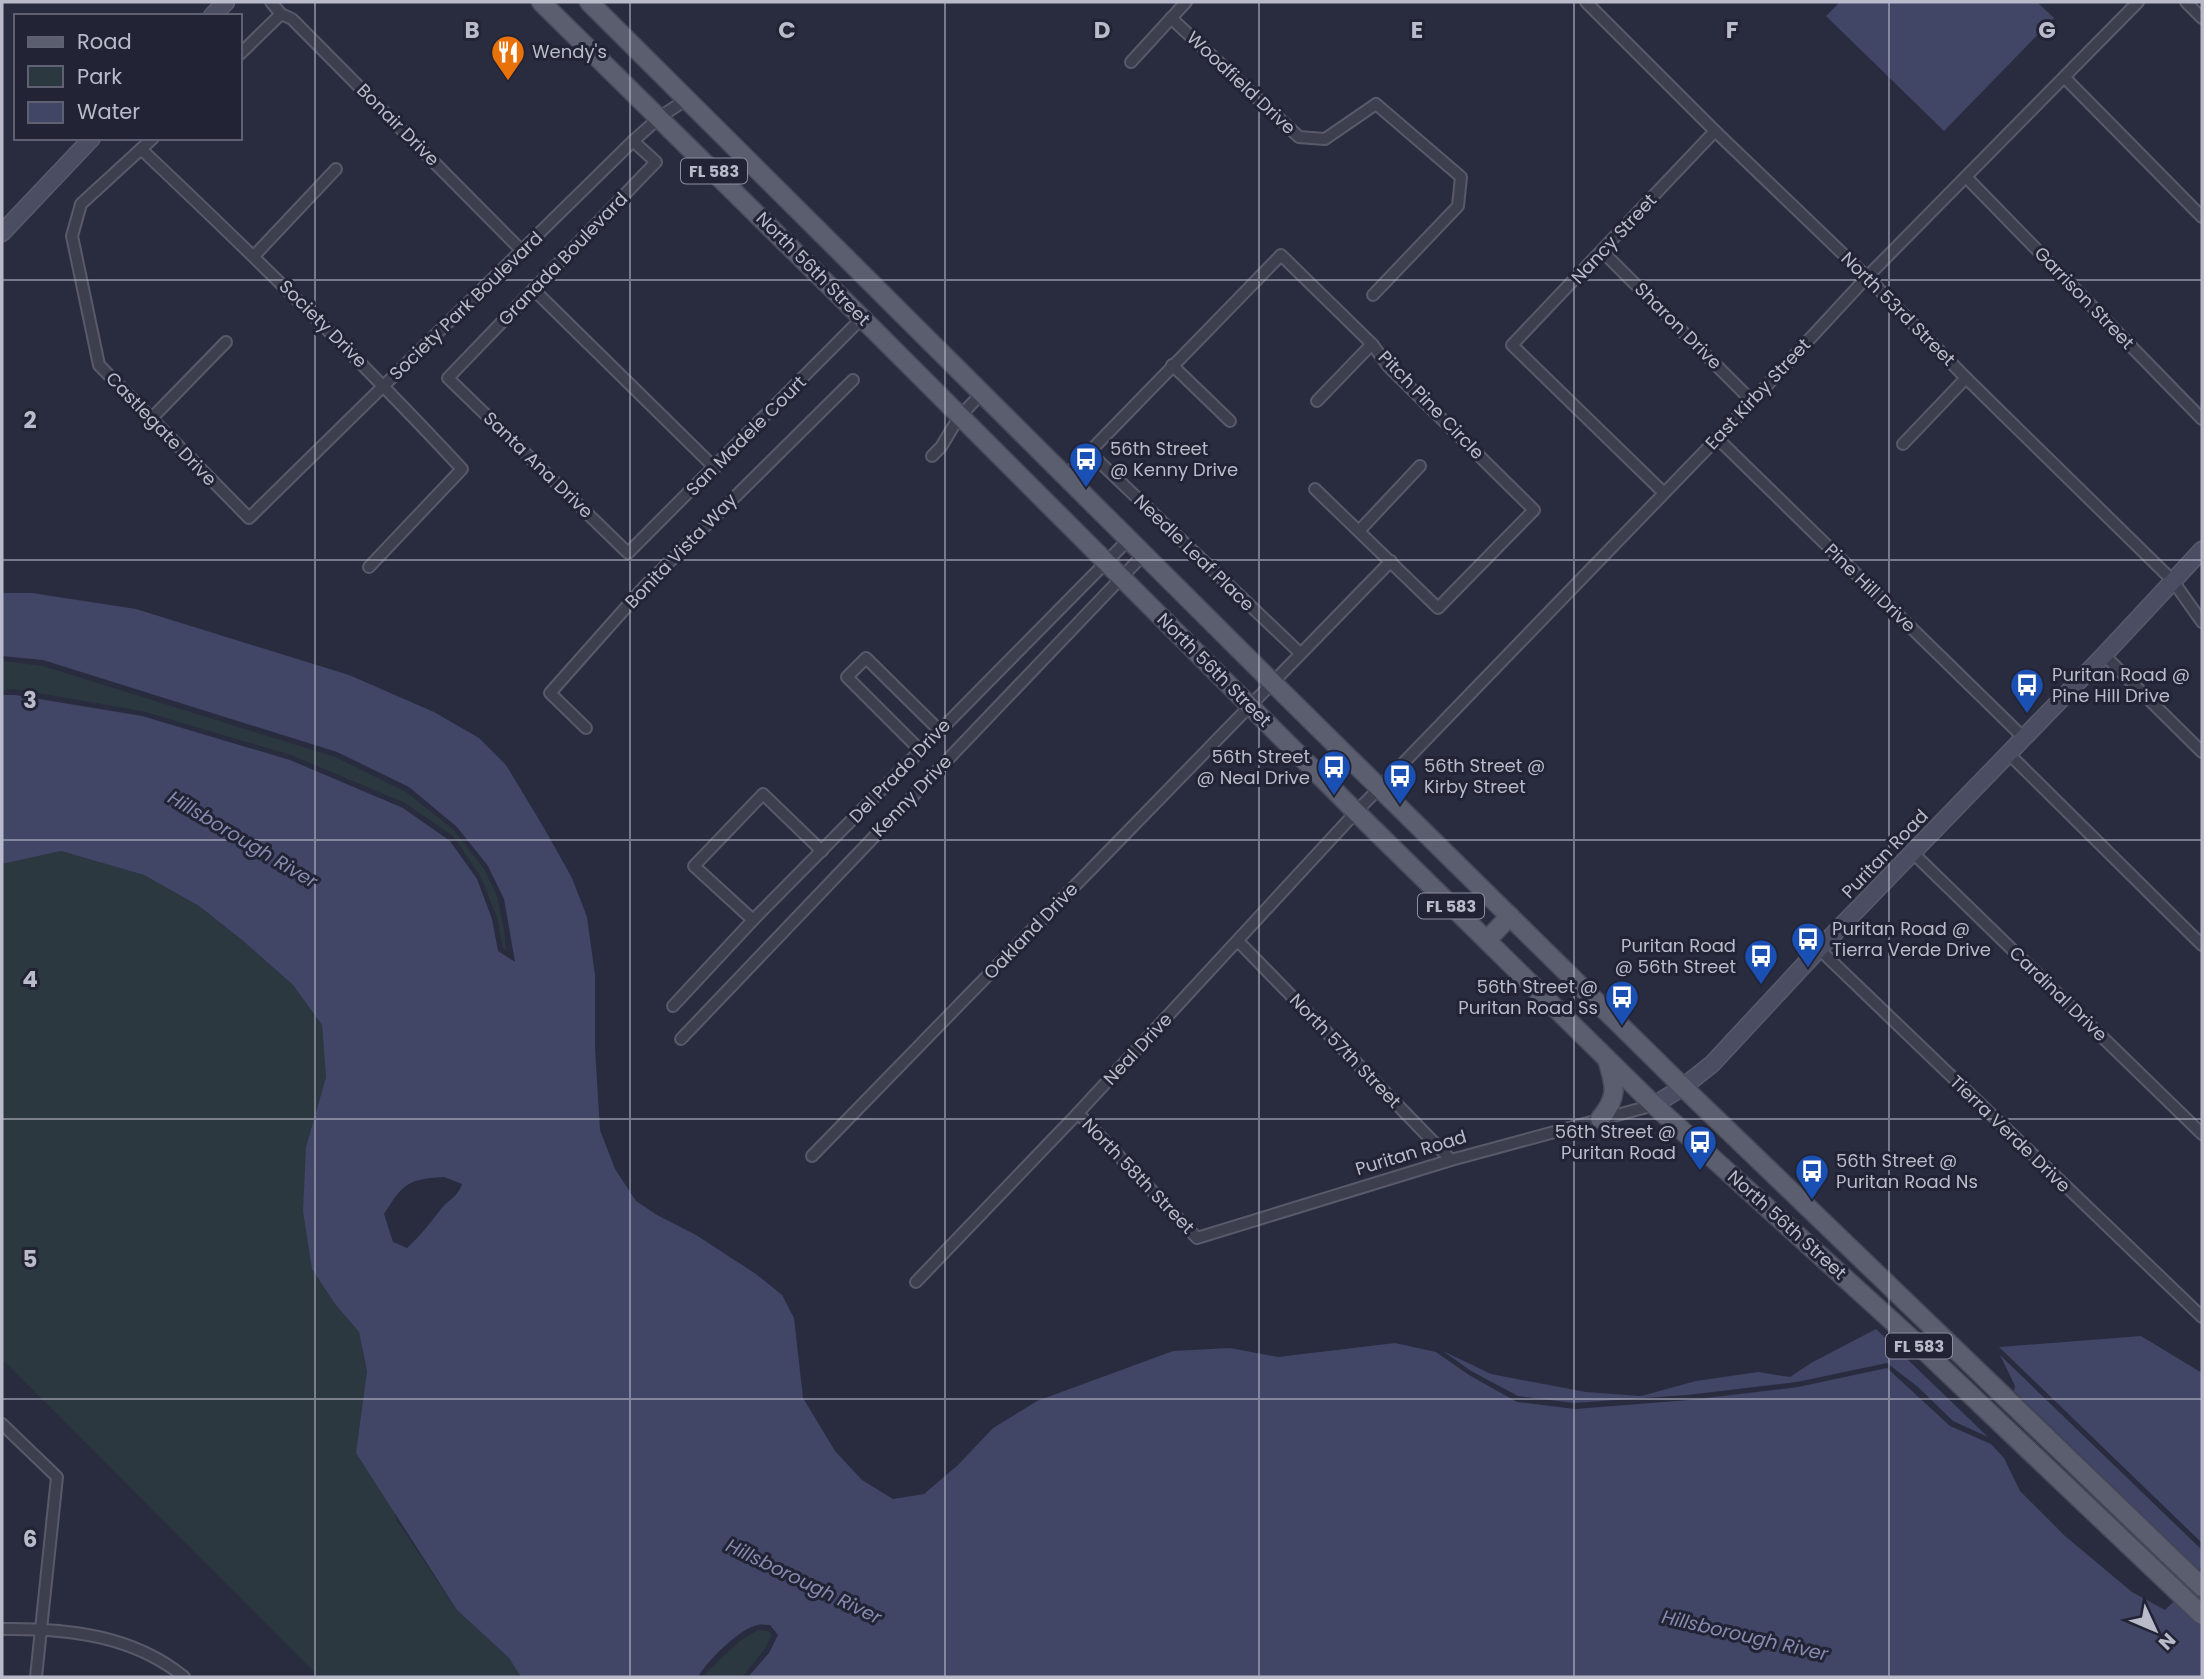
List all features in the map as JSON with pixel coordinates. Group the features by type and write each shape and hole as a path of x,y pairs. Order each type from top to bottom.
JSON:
{"main road":[{"name":"North 56th Street","path":"541,2 660,117 1607,1059 1873,1304 2202,1615"},
{"name":"North 56th Street","path":"589,2 1682,1087 2198,1583"},
{"path":"1486,940 1510,916"},
{"path":"1600,1119 1615,1096 1607,1059"},
{"path":"1873,1304 1890,1286"}],"street":[{"name":"Bonair Drive","path":"271,2 281,13 292,19 523,251"},
{"path":"1131,62 1186,2"},
{"name":"North 53rd Street","path":"1586,2 1715,131 1867,276 1966,378 2173,581 2202,622"},
{"name":"East Kirby Street","path":"1356,812 1717,438 1867,276 2138,2"},
{"path":"2186,2 2202,18"},
{"path":"242,52 281,13"},
{"name":"Woodfield Drive","path":"1171,18 1299,137 1325,139 1376,104 1461,177 1458,206 1373,295"},
{"path":"2065,78 2202,217"},
{"name":"Society Park Boulevard","path":"249,518 633,141 660,117 687,99"},
{"name":"Nancy Street","path":"1663,492 1512,345 1715,131"},
{"path":"2,233 91,140"},
{"name":"Castlegate Drive","path":"151,140 81,204 72,236 99,365 249,518"},
{"name":"Granada Boulevard","path":"448,378 656,162 633,141"},
{"name":"Society Drive","path":"141,149 384,385 462,469 369,567"},
{"path":"254,256 336,169"},
{"name":"Garrison Street","path":"1966,177 2202,419"},
{"name":"Sharon Drive","path":"1603,252 1752,401"},
{"name":"Pitch Pine Circle","path":"1066,476 1281,255 1373,344 1389,367 1534,510 1438,608 1391,561"},
{"path":"534,290 715,468"},
{"name":"San Madele Court","path":"628,553 862,318"},
{"path":"150,420 226,342"},
{"path":"1317,401 1373,344"},
{"path":"1172,365 1230,421"},
{"name":"Santa Ana Drive","path":"448,378 628,553"},
{"path":"1903,444 1966,378"},
{"name":"Bonita Vista Way","path":"586,728 550,692 645,586 853,380"},
{"path":"932,456 941,447 959,417 982,393"},
{"name":"Pine Hill Drive","path":"1717,438 2024,738"},
{"name":"Needle Leaf Place","path":"1088,452 1300,653"},
{"path":"1359,531 1420,466"},
{"path":"1272,682 1391,561 1315,489"},
{"name":"Del Prado Drive","path":"673,1006 753,920 1129,539"},
{"name":"Puritan Road","path":"1197,1238 1451,1160 1654,1104 1682,1087 1712,1064 2202,550"},
{"name":"Kenny Drive","path":"681,1039 1144,554"},
{"path":"2104,655 2202,752"},
{"path":"920,750 846,677 866,658 939,730"},
{"name":"Oakland Drive","path":"812,1156 1272,682"},
{"path":"2008,754 2202,945"},
{"path":"753,920 694,866 763,794 822,850"},
{"name":"Neal Drive","path":"916,1282 1078,1113 1356,812"},
{"name":"Cardinal Drive","path":"1913,853 2202,1134"},
{"name":"North 57th Street","path":"1238,941 1451,1160"},
{"name":"Tierra Verde Drive","path":"1819,950 2202,1317"},
{"name":"North 58th Street","path":"1078,1113 1197,1238"},
{"path":"2,1424 57,1477 36,1677"},
{"path":"2,1629 43,1628 92,1635 131,1645 170,1665 184,1677"}],"green space":[{"path":"2,661 43,666 335,757 406,792 454,830 484,869 497,896 506,950 503,948 497,918 481,877 453,836 405,803 291,755 142,711 15,689 2,690"},
{"path":"61,851 144,875 199,906 293,985 322,1025 326,1077 306,1147 313,1269 335,1304 359,1332 367,1371 364,1407 397,1521 457,1610 509,1658 521,1677 319,1677 2,1359 2,864"},
{"path":"758,1630 768,1631 772,1635 764,1650 742,1677 705,1677 740,1641"}],"water":[{"path":"1840,2 2037,2 2054,18 1944,131 1826,16"},
{"name":"Hillsborough River","path":"2,593 32,593 136,609 349,675 434,712 479,738 506,765 572,878 587,917 595,975 595,1048 600,1130 615,1169 636,1201 696,1235 756,1274 782,1295 794,1318 803,1398 835,1451 862,1480 893,1499 924,1494 958,1465 993,1428 1037,1401 1173,1351 1230,1348 1278,1357 1395,1343 1436,1352 1469,1375 1517,1402 1575,1409 1689,1400 1798,1387 1887,1368 1950,1426 1991,1444 2004,1458 2020,1491 2065,1536 2132,1592 2165,1610 2202,1574 2202,1677 748,1677 769,1653 778,1635 770,1625 758,1625 734,1638 716,1654 698,1677 521,1677 509,1658 457,1610 356,1453 367,1371 359,1332 335,1304 312,1269 303,1211 306,1147 326,1077 322,1025 293,985 242,940 199,906 144,875 61,851 2,864 2,695 142,716 290,760 403,808 450,841 477,879 492,919 498,951 515,962 504,899 488,866 457,827 409,787 337,752 43,660 2,656","holes":["444,1177 462,1184 456,1195 407,1248 393,1242 384,1214 407,1185 422,1179"]},
{"path":"1876,1329 1988,1437 1953,1421 1918,1387 1887,1363 1797,1382 1687,1395 1574,1403 1518,1396 1471,1371 1443,1351 1491,1374 1586,1392 1641,1396 1696,1381 1758,1372 1790,1377"},
{"path":"2141,1336 2202,1373 2202,1543 1999,1347"},
{"path":"2000,1355 2202,1550 2202,1567 2196,1573 2198,1569 2014,1391 2015,1386"}],"place":[{"name":"Wendy's","path":"508,82"},
{"name":"56th Street @ Kenny Drive","path":"1086,489"},
{"name":"Puritan Road @ Pine Hill Drive","path":"2027,715"},
{"name":"56th Street @ Neal Drive","path":"1334,797"},
{"name":"56th Street @ Kirby Street","path":"1400,806"},
{"name":"Puritan Road @ Tierra Verde Drive","path":"1808,969"},
{"name":"Puritan Road @ 56th Street","path":"1761,986"},
{"name":"56th Street @ Puritan Road Ss","path":"1622,1027"},
{"name":"56th Street @ Puritan Road","path":"1700,1172"},
{"name":"56th Street @ Puritan Road Ns","path":"1812,1201"}]}
